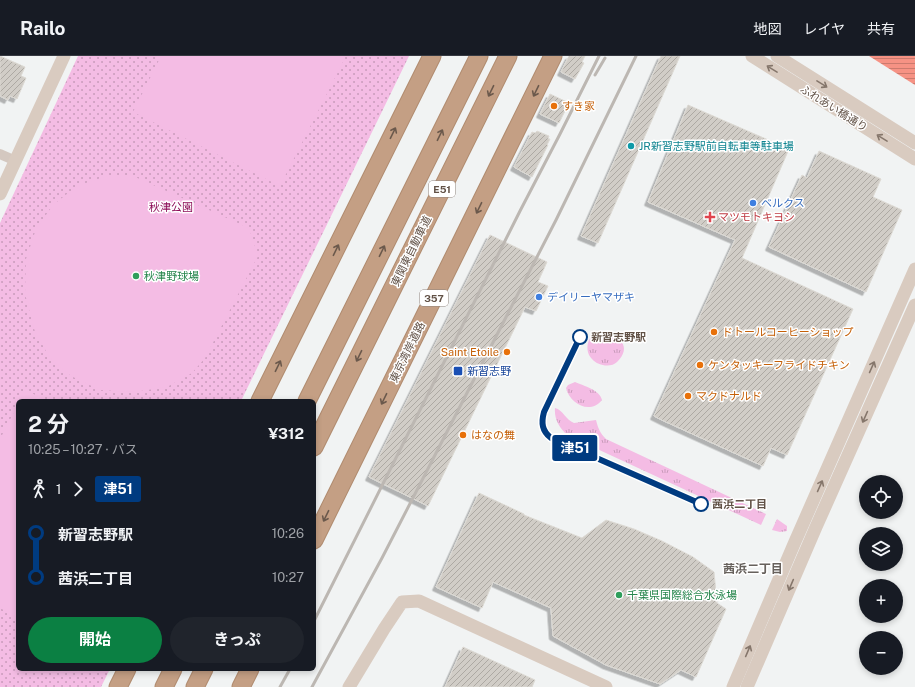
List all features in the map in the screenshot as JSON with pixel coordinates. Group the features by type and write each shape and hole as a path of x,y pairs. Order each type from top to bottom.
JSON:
{"highway":[{"path":"261,399 432,56"},
{"name":"E51","path":"308,399 479,56"},
{"name":"東関東自動車道","path":"316,443 508,56"},
{"name":"東京湾岸道路","path":"316,536 553,56"},
{"path":"118,687 126,671"},
{"path":"164,687 172,671"},
{"path":"195,687 203,671"},
{"path":"241,687 249,671"}],"street":[{"name":"ふれあい橋通り","path":"752,56 915,159"},
{"name":"ふれあい橋通り","path":"777,56 915,143"},
{"path":"0,194 16,161 59,58"},
{"path":"0,154 16,161"},
{"path":"733,687 915,268"},
{"path":"747,687 915,305"},
{"path":"349,687 402,602 419,601 606,687"}],"green space":[{"name":"秋津公園","path":"78,56 409,56 242,399 16,399 16,671 109,671 101,687 0,687 0,223"},
{"path":"161,56 339,56 345,58 280,186 133,112"},
{"name":"秋津野球場","path":"107,176 133,176 249,228 258,256 205,358 192,373 167,387 134,392 100,390 71,376 50,358 35,332 25,294 26,259 36,229 53,205 77,186"},
{"path":"598,332 614,335 622,342 624,346 622,356 617,362 608,366 598,363 592,359 588,353 588,342 590,338"},
{"path":"575,382 595,391 602,400 592,407 581,406 576,403 568,394 566,388 568,385"},
{"path":"25,390 44,399 20,399"},
{"path":"16,408 16,617 0,608 0,439"},
{"path":"555,408 574,423 596,420 602,435 606,439 766,514 761,525 567,435 558,423 555,416"},
{"path":"777,519 787,526 787,531 780,532 772,530"}],"shaded area":[{"path":"869,56 915,56 915,85"}],"building":[{"path":"0,56 25,67 21,76 26,78 17,99 10,96 8,100 0,96"},
{"path":"569,56 585,56 582,62 584,63 575,79 561,72"},
{"name":"JR新習志野駅前自転車等駐車場","path":"661,56 680,56 598,243 581,236"},
{"path":"550,94 569,103 559,123 540,114"},
{"path":"688,105 789,149 742,258 853,309 787,455 771,448 763,466 654,416 735,240 648,202"},
{"path":"537,131 549,136 548,139 550,139 532,177 514,167 532,132 535,133"},
{"path":"819,151 881,179 873,197 902,210 866,292 769,247 802,175 807,178"},
{"name":"新習志野","path":"490,235 547,262 538,282 548,286 536,311 525,307 428,506 369,477"},
{"name":"千葉県国際総合水泳場","path":"479,493 524,515 582,538 606,520 634,529 693,557 714,572 717,603 726,609 696,677 681,670 660,684 606,665 553,636 551,608 493,582 482,608 436,587"},
{"path":"463,647 535,680 532,687 445,687"}],"railway":[{"path":"316,617 599,56"},
{"path":"312,687 382,558 556,220 636,56"},
{"path":"595,75 605,58"},
{"path":"280,687 289,671"}],"bus line":[{"name":"津51","path":"580,337 544,412 542,420 544,431 551,438 701,504"}],"place":[{"name":"すき家","path":"554,106"},
{"name":"JR新習志野駅前自転車等駐車場","path":"631,146"},
{"name":"ベルクス","path":"753,203"},
{"name":"マツモトキヨシ","path":"710,217"},
{"name":"秋津野球場","path":"136,276"},
{"name":"デイリーヤマザキ","path":"539,297"},
{"name":"ドトールコーヒーショップ","path":"714,332"},
{"name":"新習志野駅","path":"580,337"},
{"name":"Saint Etoile","path":"507,352"},
{"name":"ケンタッキーフライドチキン","path":"700,365"},
{"name":"新習志野","path":"458,371"},
{"name":"マクドナルド","path":"688,396"},
{"name":"はなの舞","path":"463,435"},
{"name":"茜浜二丁目","path":"701,504"},
{"name":"千葉県国際総合水泳場","path":"619,595"}],"district":[{"name":"茜浜二丁目","path":"753,569"}]}
